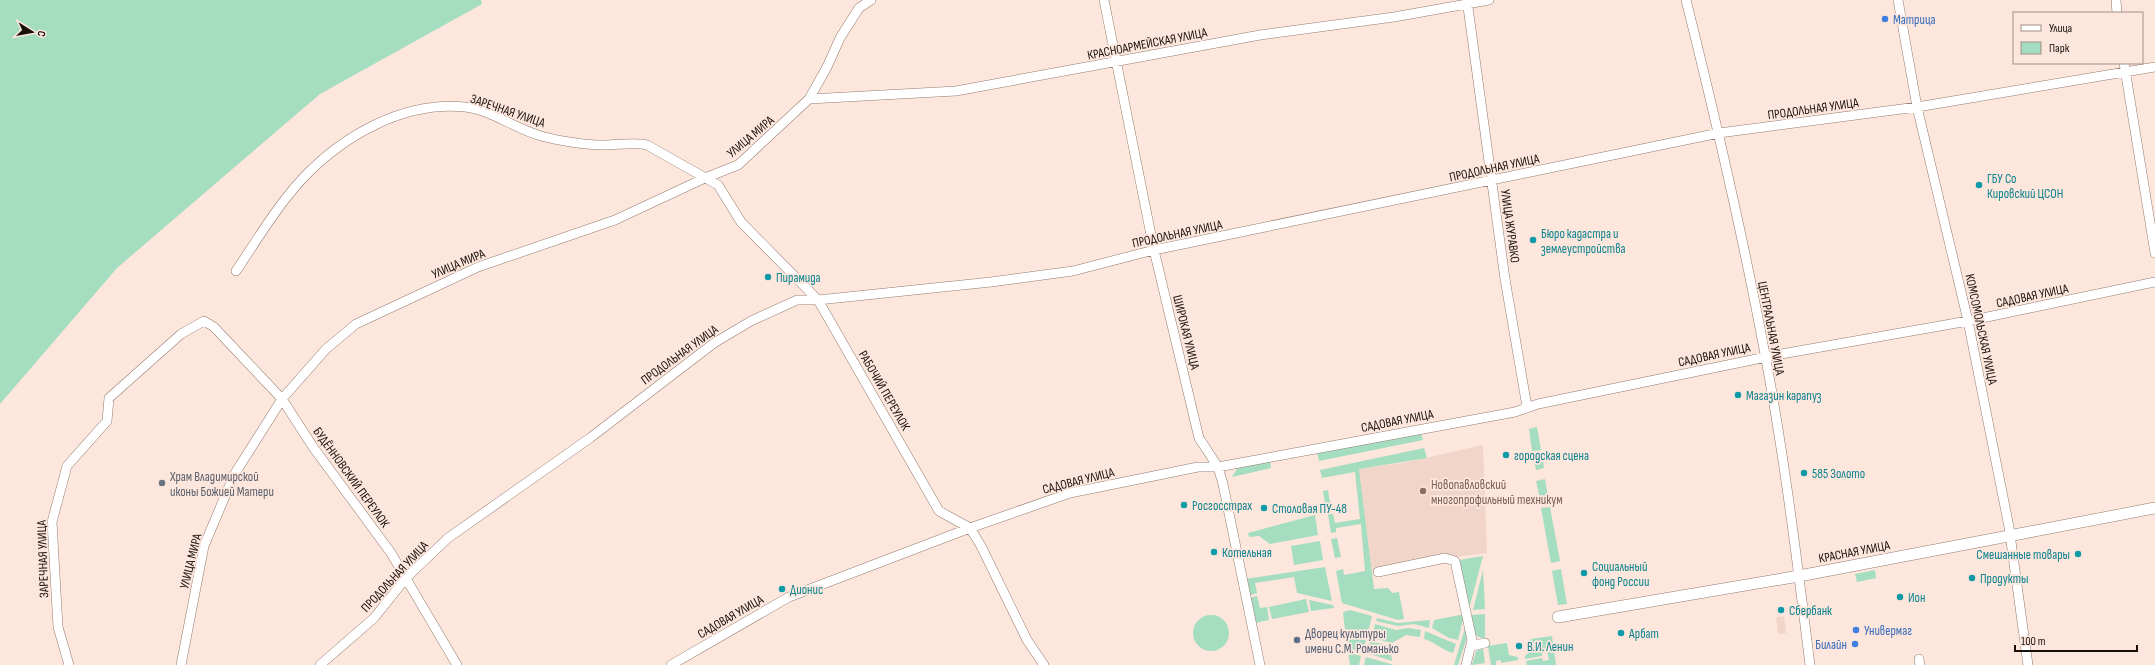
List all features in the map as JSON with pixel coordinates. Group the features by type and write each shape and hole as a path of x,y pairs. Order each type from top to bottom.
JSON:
{"street":[{"name":"УЛИЦА МИРА","path":"181,665 204,546 234,475 282,399 326,349 356,324 478,267 616,220 705,178 738,166 809,99 827,67 840,38 859,8 870,0"},
{"name":"ШИРОКАЯ УЛИЦА","path":"1104,0 1154,250 1199,438 1218,467 1223,484 1260,665"},
{"name":"КРАСНОАРМЕЙСКАЯ УЛИЦА","path":"809,99 956,91 1260,35 1394,17 1467,2 1489,0"},
{"name":"ЦЕНТРАЛЬНАЯ УЛИЦА","path":"1686,0 1719,133 1766,357 1799,576 1810,665"},
{"name":"КОМСОМОЛЬСКАЯ УЛИЦА","path":"1898,0 1916,107 1968,321 2011,535 2028,665"},
{"path":"2116,0 2117,12"},
{"name":"УЛИЦА ЖУРАВКО","path":"1467,2 1505,278 1527,407"},
{"name":"ПРОДОЛЬНАЯ УЛИЦА","path":"320,665 374,618 406,578 448,538 590,438 714,342 752,321 797,300 818,300 991,282 1073,271 1154,250 1719,133 1916,107 2125,68 2155,67"},
{"path":"2125,68 2155,253"},
{"name":"ЗАРЕЧНАЯ УЛИЦА","path":"236,272 282,204 303,178 329,154 383,120 413,111 438,107 466,107 541,136 597,145 637,143 647,145 667,158"},
{"name":"РАБОЧИЙ ПЕРЕУЛОК","path":"667,158 718,185 741,222 818,300 939,511 970,528 981,546 1027,640 1044,665"},
{"name":"САДОВАЯ УЛИЦА","path":"671,665 789,597 970,528 1070,493 1198,467 1218,467 1515,412 1527,407 1766,357 1968,321 2155,282"},
{"name":"ЗАРЕЧНАЯ УЛИЦА","path":"70,665 58,627 52,522 67,466 107,421 109,398 181,334 204,321"},
{"name":"БУДЁННОВСКИЙ ПЕРЕУЛОК","path":"204,321 214,327 282,399 313,447 391,552 457,665"},
{"name":"КРАСНАЯ УЛИЦА","path":"1558,617 1799,576 2155,508"},
{"path":"1378,572 1445,558 1455,561 1472,643 1466,665"},
{"path":"1472,643 1485,643"}],"shaded area":[{"name":"Новопавловский многопрофильный техникум","path":"1483,445 1487,553 1445,558 1372,573 1359,469 1408,462"},
{"path":"1784,616 1786,633 1778,634 1776,617"}],"green space":[{"path":"0,0 481,0 482,4 320,94 117,268 0,404"},
{"path":"1537,427 1541,450 1532,451 1529,429"},
{"path":"1421,433 1423,440 1319,461 1317,452"},
{"path":"1424,448 1427,458 1359,469 1374,589 1388,588 1392,593 1399,592 1404,619 1398,620 1342,603 1336,571 1343,569 1344,575 1365,571 1361,524 1336,528 1336,532 1331,533 1328,514 1333,514 1335,523 1360,519 1355,472 1322,478 1320,470"},
{"path":"1542,455 1544,468 1536,470 1533,456"},
{"path":"1270,460 1271,468 1232,477 1238,467"},
{"path":"1545,479 1548,497 1540,499 1536,481"},
{"path":"1328,490 1331,509 1326,510 1323,491"},
{"path":"1550,507 1560,561 1551,563 1541,508"},
{"path":"1315,515 1318,535 1270,544 1259,536 1249,537 1248,533"},
{"path":"1337,538 1341,557 1335,558 1331,539"},
{"path":"1320,541 1323,560 1294,565 1291,546"},
{"path":"1483,556 1469,609 1459,560"},
{"path":"1325,567 1332,601 1297,593 1294,577 1255,583 1257,593 1250,595 1245,579"},
{"path":"1561,569 1567,604 1558,605 1552,571"},
{"path":"1483,570 1485,609 1473,610"},
{"path":"1875,570 1876,578 1857,582 1855,574"},
{"path":"1257,596 1260,608 1267,607 1269,620 1255,623 1250,598"},
{"path":"1306,599 1309,612 1272,619 1269,607"},
{"path":"1309,600 1333,605 1334,608 1311,611"},
{"path":"1350,610 1372,616 1367,636 1345,630 1343,612"},
{"path":"1485,614 1485,639 1481,638 1475,633 1471,615"},
{"path":"1215,615 1224,620 1228,626 1228,640 1224,646 1215,651 1207,651 1198,646 1194,640 1193,629 1198,620 1204,616"},
{"path":"1460,615 1464,616 1458,640 1449,638 1432,628 1434,620"},
{"path":"1377,618 1398,623 1430,620 1429,628 1414,624 1398,626 1376,621"},
{"path":"1375,624 1396,630 1408,628 1421,630 1420,637 1406,635 1392,643 1372,638"},
{"path":"1465,628 1468,634 1458,665 1454,665"},
{"path":"1425,631 1456,644 1453,653 1424,639"},
{"path":"1346,634 1366,640 1362,652 1348,648"},
{"path":"1552,636 1556,665 1527,665 1526,661 1542,658 1543,661 1549,660 1547,652 1542,653 1542,656 1525,659 1525,656 1532,650 1531,639"},
{"path":"1370,641 1390,646 1392,661 1367,653"},
{"path":"1507,643 1509,655 1518,657 1518,660 1501,663 1501,660 1496,661 1496,665 1491,665 1488,646"},
{"path":"1483,648 1485,663 1472,665 1476,651"},
{"path":"1348,652 1361,656 1359,665 1350,665"},
{"path":"1366,657 1394,665 1364,665"}],"place":[{"name":"Матрица","path":"1885,19"},
{"name":"ГБУ Со Кировский ЦСОН","path":"1979,185"},
{"name":"Бюро кадастра и землеустройства","path":"1533,240"},
{"name":"Пирамида","path":"768,277"},
{"name":"Магазин карапуз","path":"1738,395"},
{"name":"городская сцена","path":"1506,455"},
{"name":"585 Золото","path":"1804,473"},
{"name":"Храм Владимирской иконы Божией Матери","path":"162,483"},
{"name":"Новопавловский многопрофильный техникум","path":"1423,491"},
{"name":"Росгосстрах","path":"1184,505"},
{"name":"Столовая ПУ-48","path":"1264,508"},
{"name":"Котельная","path":"1214,552"},
{"name":"Смешанные товары","path":"2078,554"},
{"name":"Социальный фонд России","path":"1584,573"},
{"name":"Продукты","path":"1972,578"},
{"name":"Дионис","path":"782,589"},
{"name":"Ион","path":"1900,597"},
{"name":"Сбербанк","path":"1781,610"},
{"name":"Универмаг","path":"1856,630"},
{"name":"Арбат","path":"1621,633"},
{"name":"Дворец культуры имени С.М. Романько","path":"1297,640"},
{"name":"Билайн","path":"1855,644"},
{"name":"В.И. Ленин","path":"1519,646"}]}
